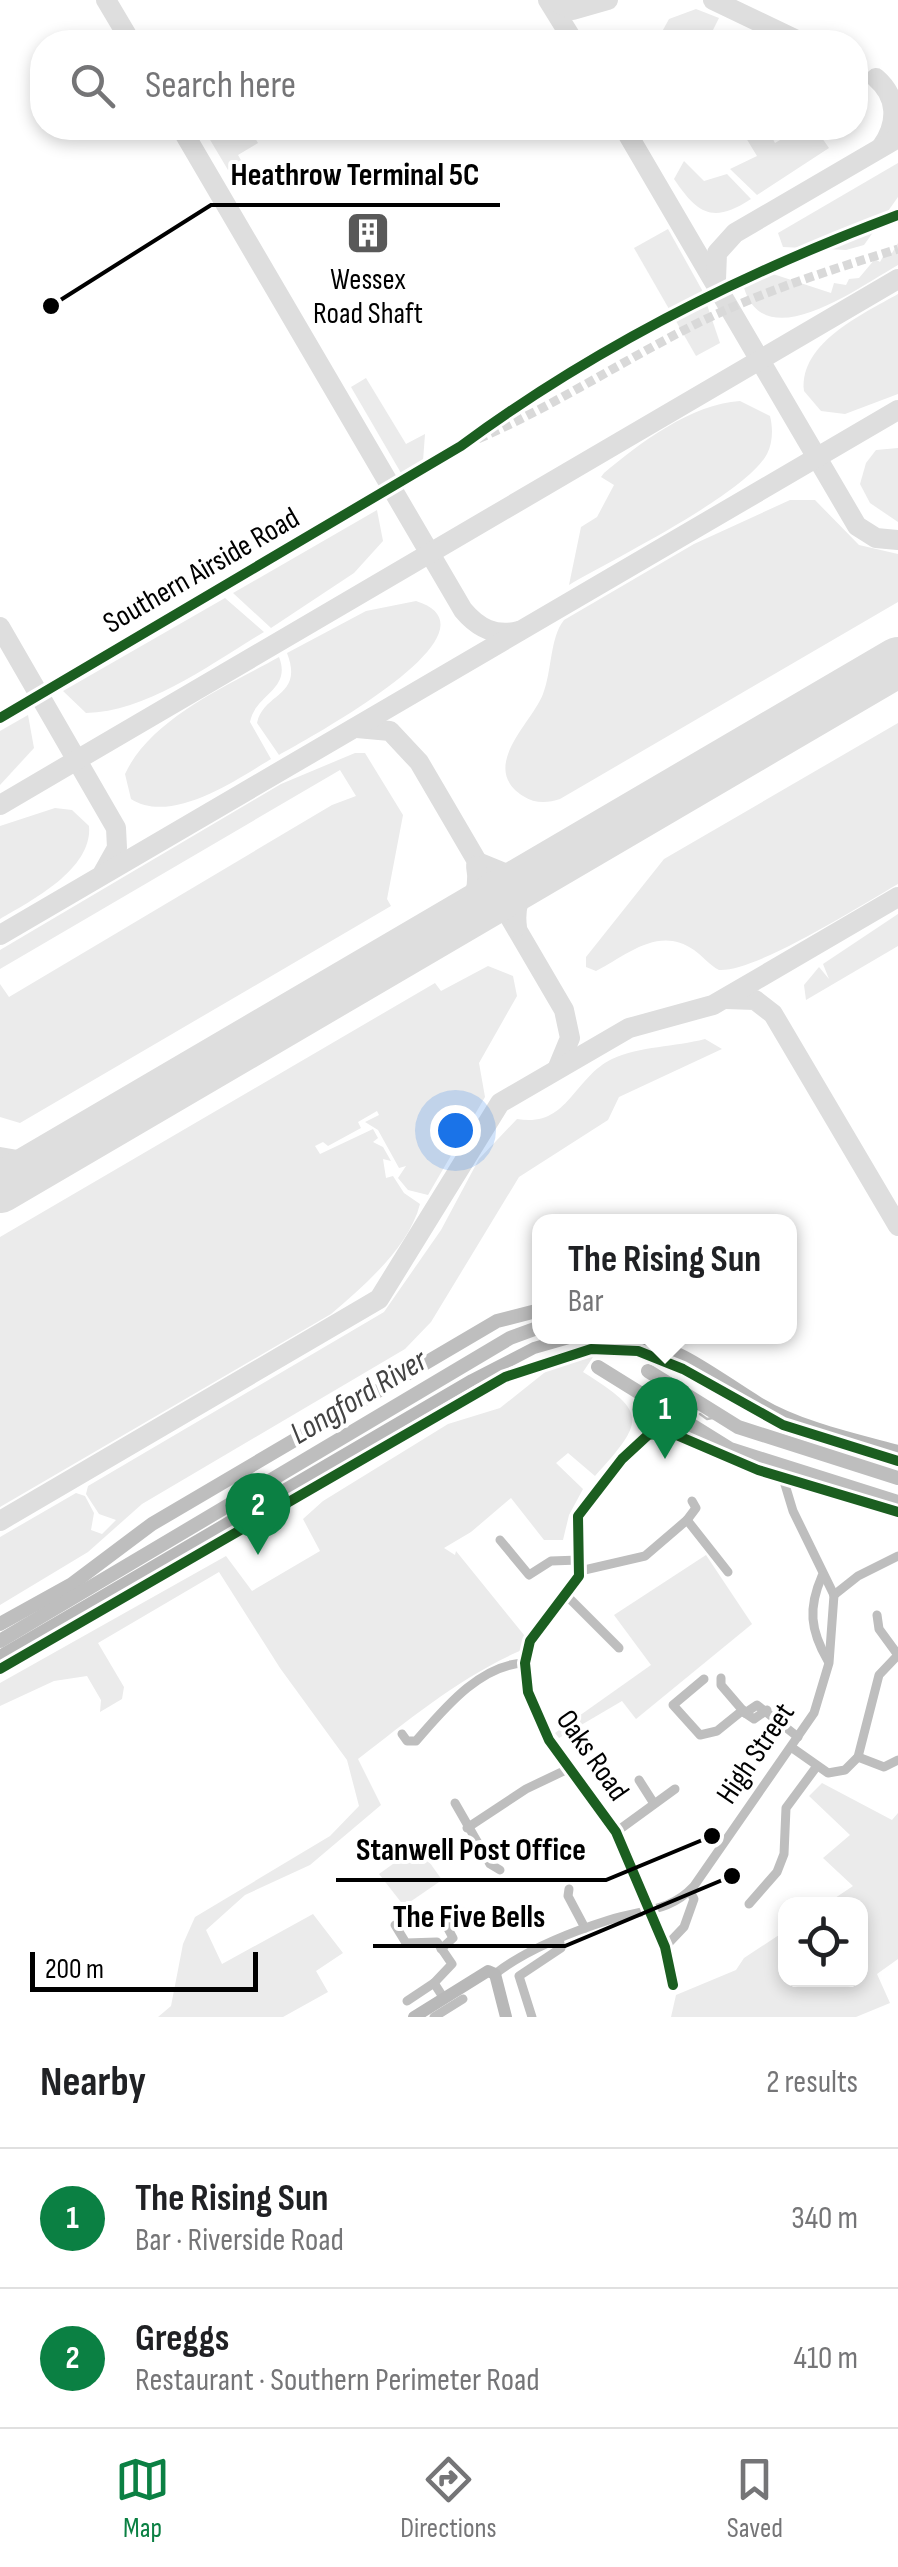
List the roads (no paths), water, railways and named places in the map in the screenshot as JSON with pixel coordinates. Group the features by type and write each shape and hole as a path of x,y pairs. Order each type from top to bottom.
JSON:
{"street":[{"path":"441,458 461,446"},
{"name":"Southern Airside Road","path":"89,665 339,518"},
{"path":"0,1656 472,1380 548,1344"},
{"path":"662,1344 693,1358 773,1410 898,1451"},
{"path":"0,1669 493,1384 590,1349 624,1349 656,1356 783,1425 898,1461"},
{"path":"402,1734 416,1741 474,1683 500,1668 525,1663 535,1632 567,1596 580,1565 576,1526 588,1498 622,1458 658,1432 667,1431 783,1478 898,1512"},
{"path":"783,1478 822,1576 834,1596 858,1576 898,1557"},
{"path":"500,1540 526,1578 551,1561 580,1565 644,1556 687,1520 696,1508 692,1500"},
{"path":"687,1520 728,1572"},
{"path":"822,1576 812,1602 811,1624 829,1663"},
{"path":"567,1596 619,1648"},
{"name":"High Street","path":"496,1974 559,1939 585,1928 669,1908 690,1891 814,1713 829,1663 834,1596"},
{"path":"791,1747 817,1766 837,1773 858,1757 879,1675 898,1655 878,1629 877,1615"},
{"name":"Oaks Road","path":"525,1663 532,1707 616,1832 645,1894 648,1911 665,1948 673,1984"},
{"path":"721,1678 720,1685 744,1712"},
{"path":"704,1679 673,1704 700,1735 716,1731 758,1705 798,1737"},
{"path":"858,1757 884,1767 898,1760"},
{"path":"749,1904 777,1872 784,1854 786,1808 817,1766"},
{"path":"467,1828 526,1789 570,1768"},
{"path":"639,1780 652,1802"},
{"path":"616,1832 652,1802 676,1789"},
{"path":"454,1803 490,1864 500,1870"},
{"path":"569,1889 568,1896 585,1928"},
{"path":"665,1948 690,1915 694,1898 690,1891"},
{"path":"441,1949 453,1938 445,1923 464,1912"},
{"path":"395,1925 406,1943 417,1945 430,1939 452,1964 450,1971 407,2001"},
{"path":"532,2017 519,1976 561,1948 559,1939"},
{"path":"431,2014 443,1997 478,1974 496,1974 506,2017"},
{"path":"434,1983 443,1997"},
{"path":"414,2017 431,2014 462,1999"}],"waterway":[{"path":"0,1624 72,1584 152,1524 497,1321 532,1312"},
{"name":"Longford River","path":"0,1641 510,1338 532,1330"},
{"name":"Longford River","path":"598,1367 730,1449 898,1502"},
{"path":"648,1371 738,1427 898,1478"},
{"path":"700,1414 707,1419 718,1417"}],"tunnel":[{"path":"461,446 564,377 671,316 783,262 898,215"},
{"path":"478,439 720,312 898,249"},
{"path":"339,518 441,458"},
{"path":"0,718 89,665"}],"place":[{"name":"Wessex Road Shaft","path":"368,233"},
{"name":"Heathrow Terminal 5C","path":"51,306"},
{"name":"The Rising Sun","path":"665,1459"},
{"name":"Greggs","path":"258,1555"},
{"name":"Stanwell Post Office","path":"712,1836"},
{"name":"The Five Bells","path":"732,1876"}]}
